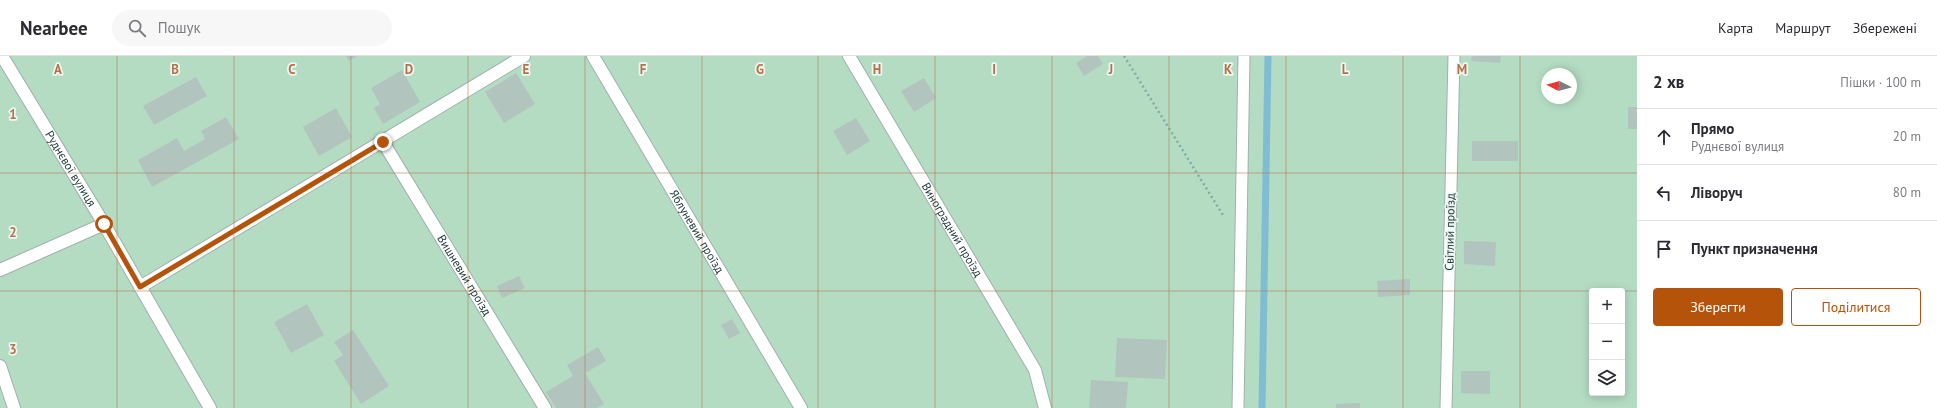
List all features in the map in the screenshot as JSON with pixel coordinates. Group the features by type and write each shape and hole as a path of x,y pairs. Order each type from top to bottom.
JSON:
{"street":[{"name":"Руднєвої вулиця","path":"2,56 104,224 210,408"},
{"path":"140,287 524,56"},
{"name":"Яблуневий проїзд","path":"593,56 801,408"},
{"name":"Виноградний проїзд","path":"849,56 1035,370 1045,408"},
{"name":"Вишневий проїзд","path":"383,142 545,408"},
{"path":"0,270 104,224"},
{"path":"0,366 14,408"}],"lane":[{"path":"1238,408 1244,56"},
{"name":"Світлий проїзд","path":"1446,408 1454,56"}],"path":[{"path":"1124,56 1224,217"}],"green space":[{"path":"0,56 1637,56 1637,408 0,408"}],"building":[{"path":"346,56 357,56 349,61"},
{"path":"1087,56 1098,56 1103,64 1084,76 1076,63"},
{"path":"1472,56 1501,56 1500,63 1471,61"},
{"path":"402,70 420,102 383,124 374,108 380,104 371,88"},
{"path":"516,73 535,104 504,123 485,92"},
{"path":"196,77 207,96 154,125 143,106"},
{"path":"924,78 936,98 914,112 901,91"},
{"path":"1628,107 1637,107 1637,129 1628,129"},
{"path":"336,108 352,137 319,156 303,127"},
{"path":"226,117 239,139 152,187 138,160 177,138 184,151 205,139 201,131"},
{"path":"856,118 870,141 847,155 833,131"},
{"path":"1472,141 1518,141 1518,161 1472,161"},
{"path":"1464,241 1496,242 1495,266 1464,264"},
{"path":"519,276 525,288 502,298 497,286"},
{"path":"1410,279 1410,295 1378,297 1377,281"},
{"path":"307,304 324,335 291,353 274,322"},
{"path":"732,319 740,333 729,339 721,325"},
{"path":"353,330 389,386 361,404 334,361 343,355 334,342"},
{"path":"1117,338 1167,340 1165,379 1115,377"},
{"path":"598,347 606,361 585,373 604,404 597,408 556,408 546,392 573,376 567,365"},
{"path":"1461,371 1490,371 1490,394 1461,393"},
{"path":"1091,380 1128,382 1126,408 1089,408"},
{"path":"1360,403 1360,408 1336,408 1336,404"}],"waterway":[{"path":"1262,408 1268,56"}],"route":[{"path":"104,224 140,287 383,142"}]}
